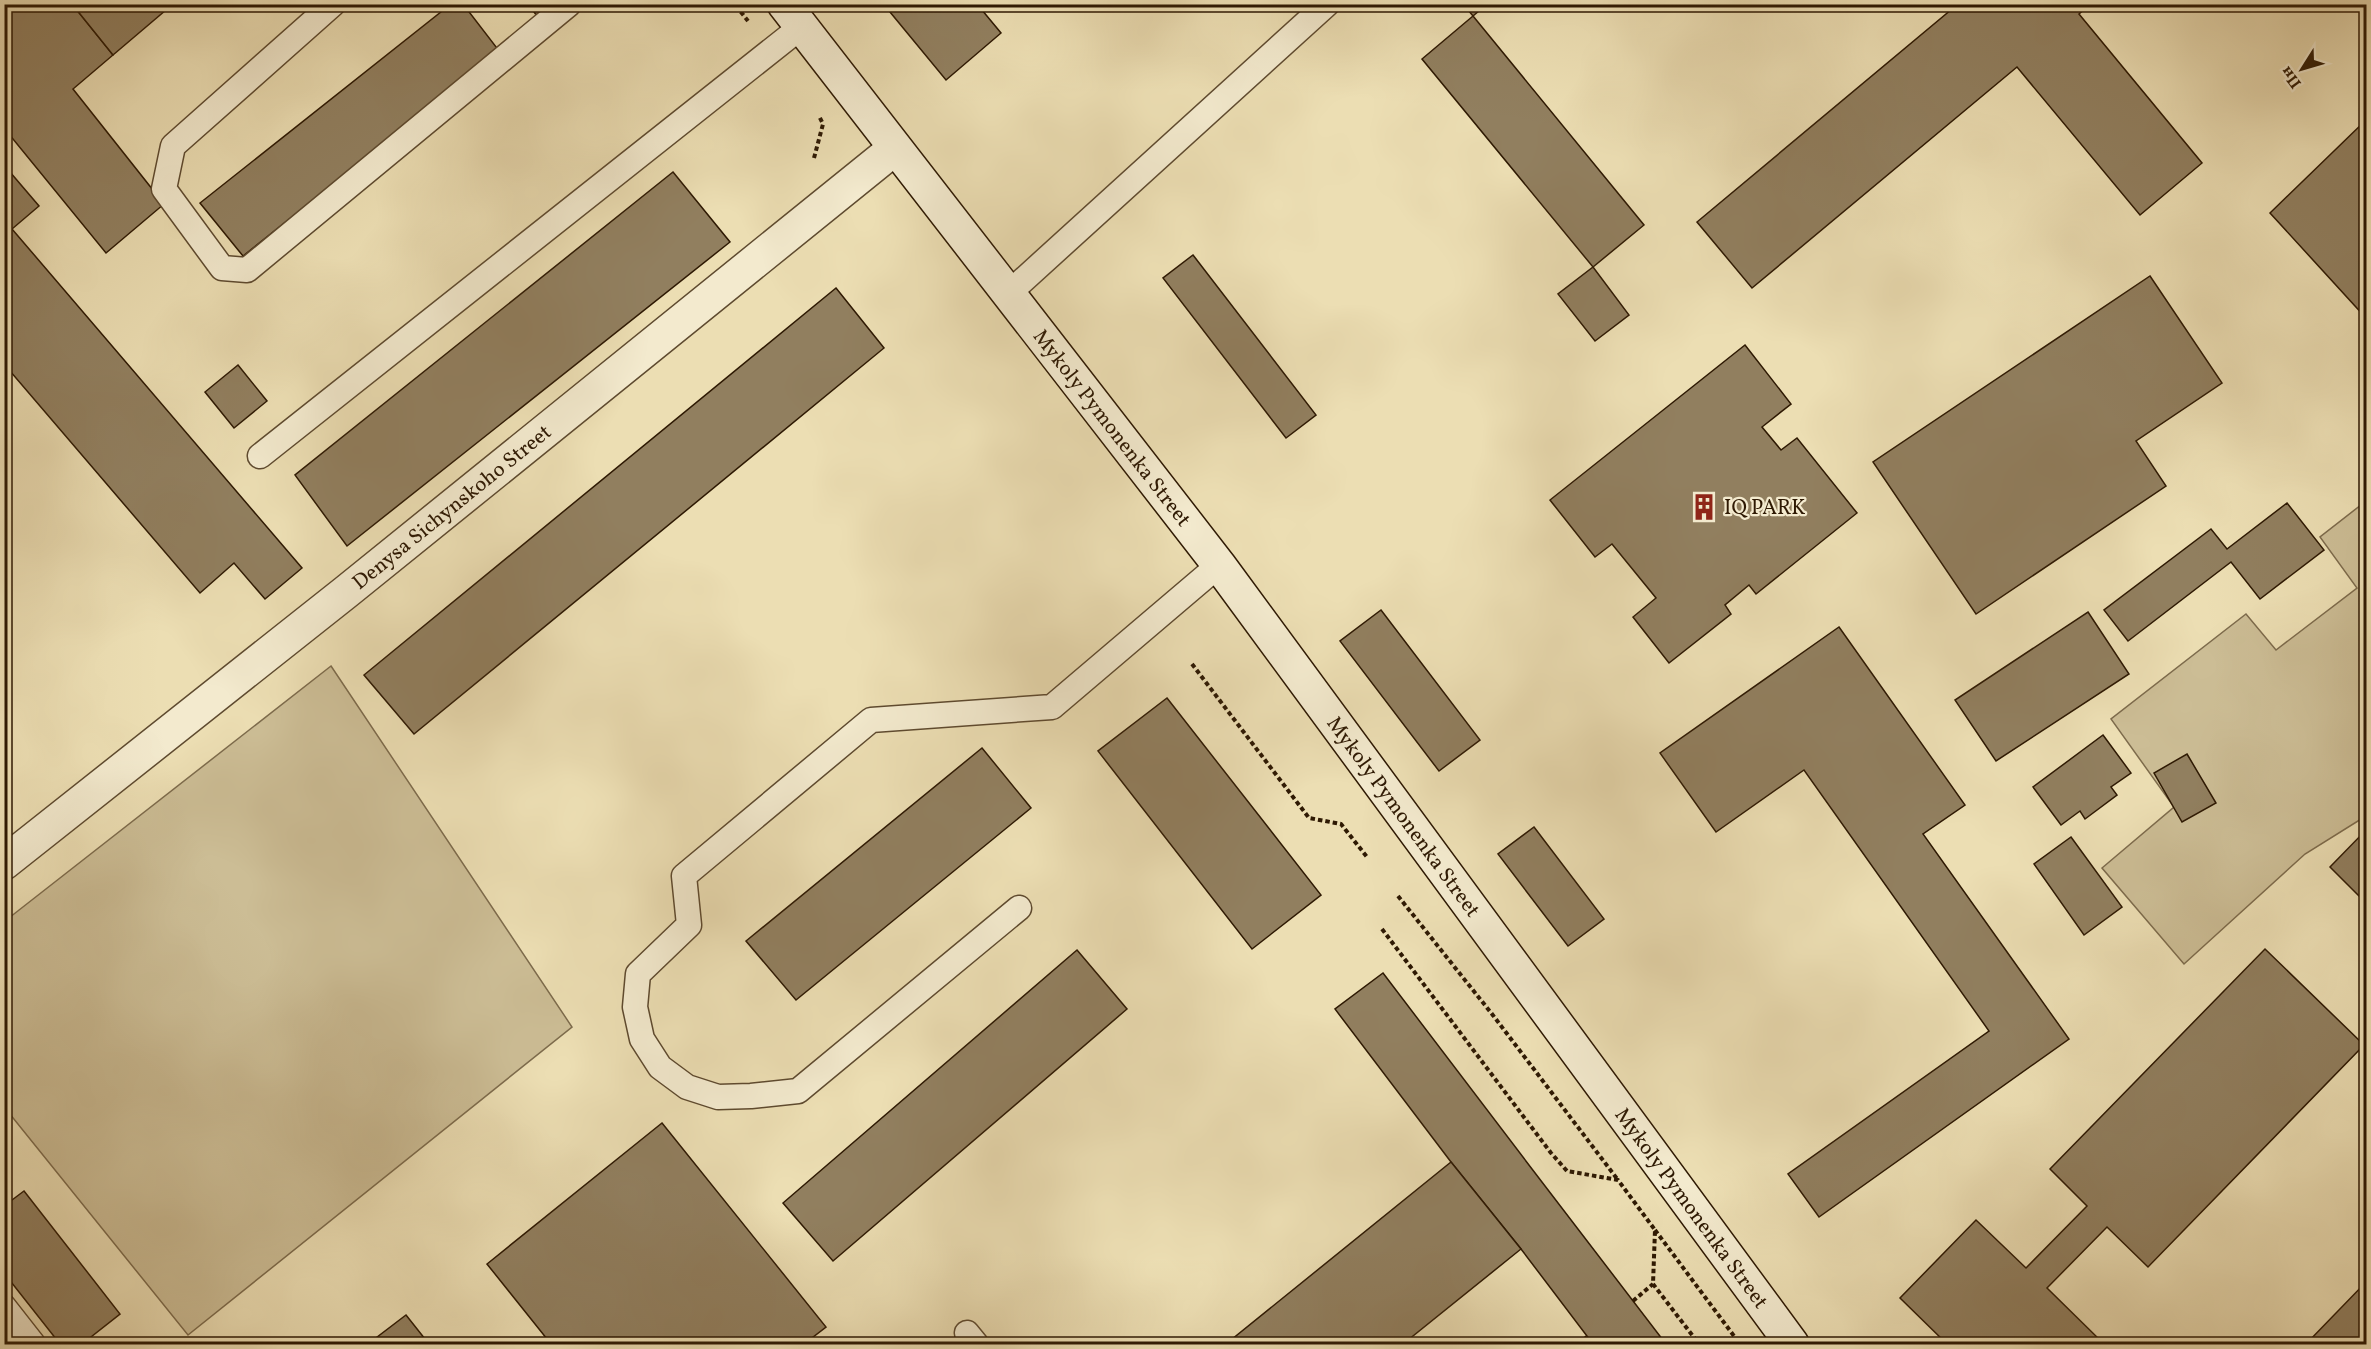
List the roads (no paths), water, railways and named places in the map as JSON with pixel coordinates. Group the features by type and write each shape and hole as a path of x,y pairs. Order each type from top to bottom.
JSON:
{"street":[{"name":"Mykoly Pymonenka Street","path":"792,16 1219,565 1792,1344"},
{"name":"Denysa Sichynskoho Street","path":"4,863 346,592 894,148"}],"lane":[{"path":"333,4 174,146 164,189 222,267 247,270 569,4"},
{"path":"1009,293 1327,4"},
{"path":"260,456 792,16"},
{"path":"1019,908 798,1091 718,1097 687,1087 660,1067 642,1039 635,1007 638,974 689,925 684,876 871,720 1052,707 1219,565"},
{"path":"4,1306 33,1344"}],"place":[{"name":"IQ PARK","path":"1704,507"}]}
